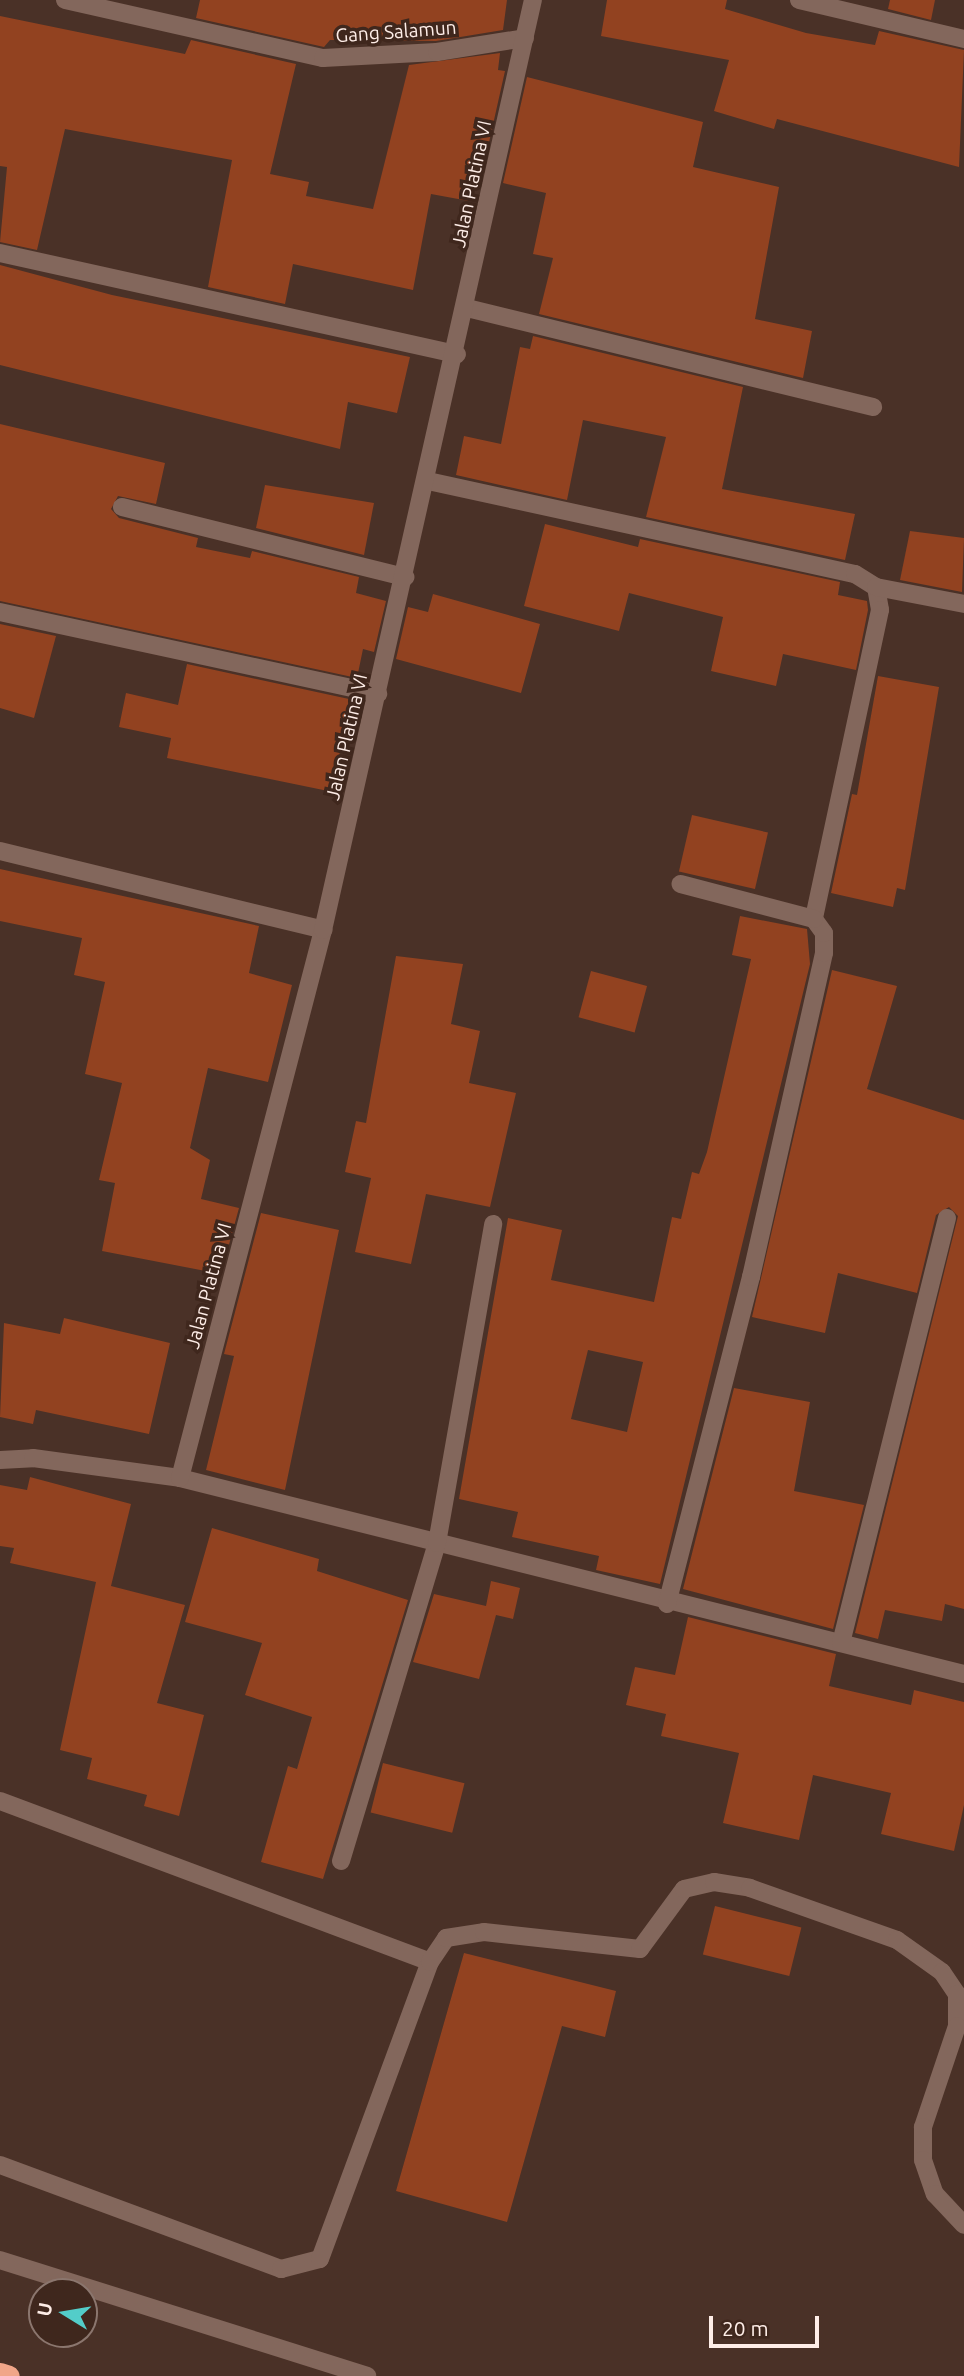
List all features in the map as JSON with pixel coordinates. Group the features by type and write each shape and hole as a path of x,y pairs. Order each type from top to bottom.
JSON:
{"highway":[{"path":"0,2373 9,2376"}],"street":[{"name":"Gang Salamun","path":"65,0 323,58 437,52 525,38"},
{"name":"Jalan Platina VI","path":"180,1478 323,930 457,354 533,0"},
{"path":"799,0 964,39"},
{"path":"0,253 457,354"},
{"path":"467,308 873,407"},
{"path":"428,481 856,574 876,587 964,604"},
{"path":"122,507 405,577"},
{"path":"814,919 880,610 876,587"},
{"path":"0,612 378,694"},
{"path":"0,851 323,930"},
{"path":"667,1604 751,1277 824,953 824,933 814,919 681,884"},
{"path":"841,1643 947,1218"},
{"path":"341,1861 437,1543 494,1224"},
{"path":"0,1460 33,1458 180,1478 667,1604 964,1674"},
{"path":"0,1801 430,1962"},
{"path":"0,2165 281,2269 320,2259 430,1962 446,1938 462,1932 640,1949 684,1889 714,1882 750,1888 897,1940 942,1972 957,1994 957,2026 923,2127 923,2160 935,2194 964,2225"},
{"path":"942,1972 964,1977"},
{"path":"0,2260 367,2376"}],"building":[{"path":"200,0 507,0 503,30 436,41 330,40 324,47 196,18"},
{"path":"607,0 727,0 725,9 806,33 875,45 879,31 964,50 959,167 777,119 774,129 714,111 729,60 601,36"},
{"path":"890,0 935,0 931,20 888,9"},
{"path":"0,16 185,54 191,40 296,64 270,174 309,182 306,196 373,209 409,65 500,53 498,70 505,71 481,178 474,177 469,201 431,194 413,290 293,264 285,304 208,287 232,160 65,129 37,250 0,242 7,167 0,166"},
{"path":"527,77 703,122 693,167 779,187 755,319 812,331 803,378 539,314 553,258 533,254 546,193 503,183"},
{"path":"0,265 112,295 410,357 397,413 348,402 340,449 0,365"},
{"path":"533,336 743,387 722,489 855,514 845,560 646,517 666,437 583,420 567,500 456,475 464,436 501,444 520,347 530,349"},
{"path":"0,424 165,463 156,504 118,496 111,509 119,518 198,538 196,547 250,558 252,551 359,577 356,593 386,601 374,652 363,649 357,678 0,601"},
{"path":"265,485 374,503 364,555 256,528"},
{"path":"545,524 638,547 640,539 840,582 838,595 867,601 868,610 856,670 783,654 776,686 711,671 723,617 629,593 619,631 524,606"},
{"path":"910,531 964,538 962,592 900,580"},
{"path":"433,594 540,624 521,693 396,659 408,607 428,612"},
{"path":"0,624 56,636 34,718 0,708"},
{"path":"187,664 349,699 333,792 167,758 171,738 119,727 126,693 178,705"},
{"path":"878,676 939,687 905,890 897,888 893,907 831,893 852,794 857,795"},
{"path":"692,815 768,833 755,889 679,872"},
{"path":"0,869 259,926 249,973 292,985 268,1082 208,1068 190,1148 210,1160 201,1199 239,1208 221,1274 102,1251 115,1183 99,1180 122,1083 85,1074 105,982 74,975 82,938 0,921"},
{"path":"740,916 807,929 810,964 660,1584 596,1570 599,1556 512,1537 518,1512 459,1499 508,1218 562,1230 551,1280 654,1302 672,1217 681,1219 692,1172 699,1174 707,1152 751,959 732,955","holes":["588,1350 643,1362 627,1432 571,1419"]},
{"path":"396,956 463,964 451,1024 480,1031 469,1083 516,1093 490,1207 426,1194 411,1264 355,1252 371,1178 345,1172 356,1121 366,1123"},
{"path":"832,970 897,986 867,1089 964,1120 964,1609 945,1604 942,1621 885,1610 878,1639 855,1633 958,1216 949,1207 936,1215 917,1293 838,1273 825,1333 752,1317"},
{"path":"591,971 647,986 635,1032 579,1017"},
{"path":"261,1213 339,1230 285,1490 206,1470 234,1356 224,1354"},
{"path":"64,1318 170,1343 149,1434 36,1410 33,1424 0,1417 4,1323 60,1334"},
{"path":"734,1388 810,1402 794,1491 864,1505 833,1629 683,1589"},
{"path":"30,1477 131,1504 111,1586 185,1605 157,1703 204,1715 179,1816 144,1806 147,1795 87,1779 92,1758 60,1750 96,1582 10,1563 14,1548 0,1546 0,1485 27,1490"},
{"path":"212,1528 319,1559 317,1571 408,1600 323,1879 261,1862 288,1766 297,1769 312,1717 245,1695 262,1643 185,1622"},
{"path":"491,1581 520,1588 513,1619 496,1615 479,1679 413,1662 434,1594 486,1606"},
{"path":"688,1617 836,1654 829,1686 911,1705 914,1690 964,1702 964,1805 954,1851 881,1834 891,1793 813,1775 799,1840 723,1823 739,1753 661,1736 666,1714 626,1705 635,1667 675,1675"},
{"path":"383,1763 465,1783 452,1833 371,1812"},
{"path":"715,1906 801,1928 789,1976 703,1955"},
{"path":"464,1953 616,1991 605,2037 562,2026 507,2222 396,2191"}]}
